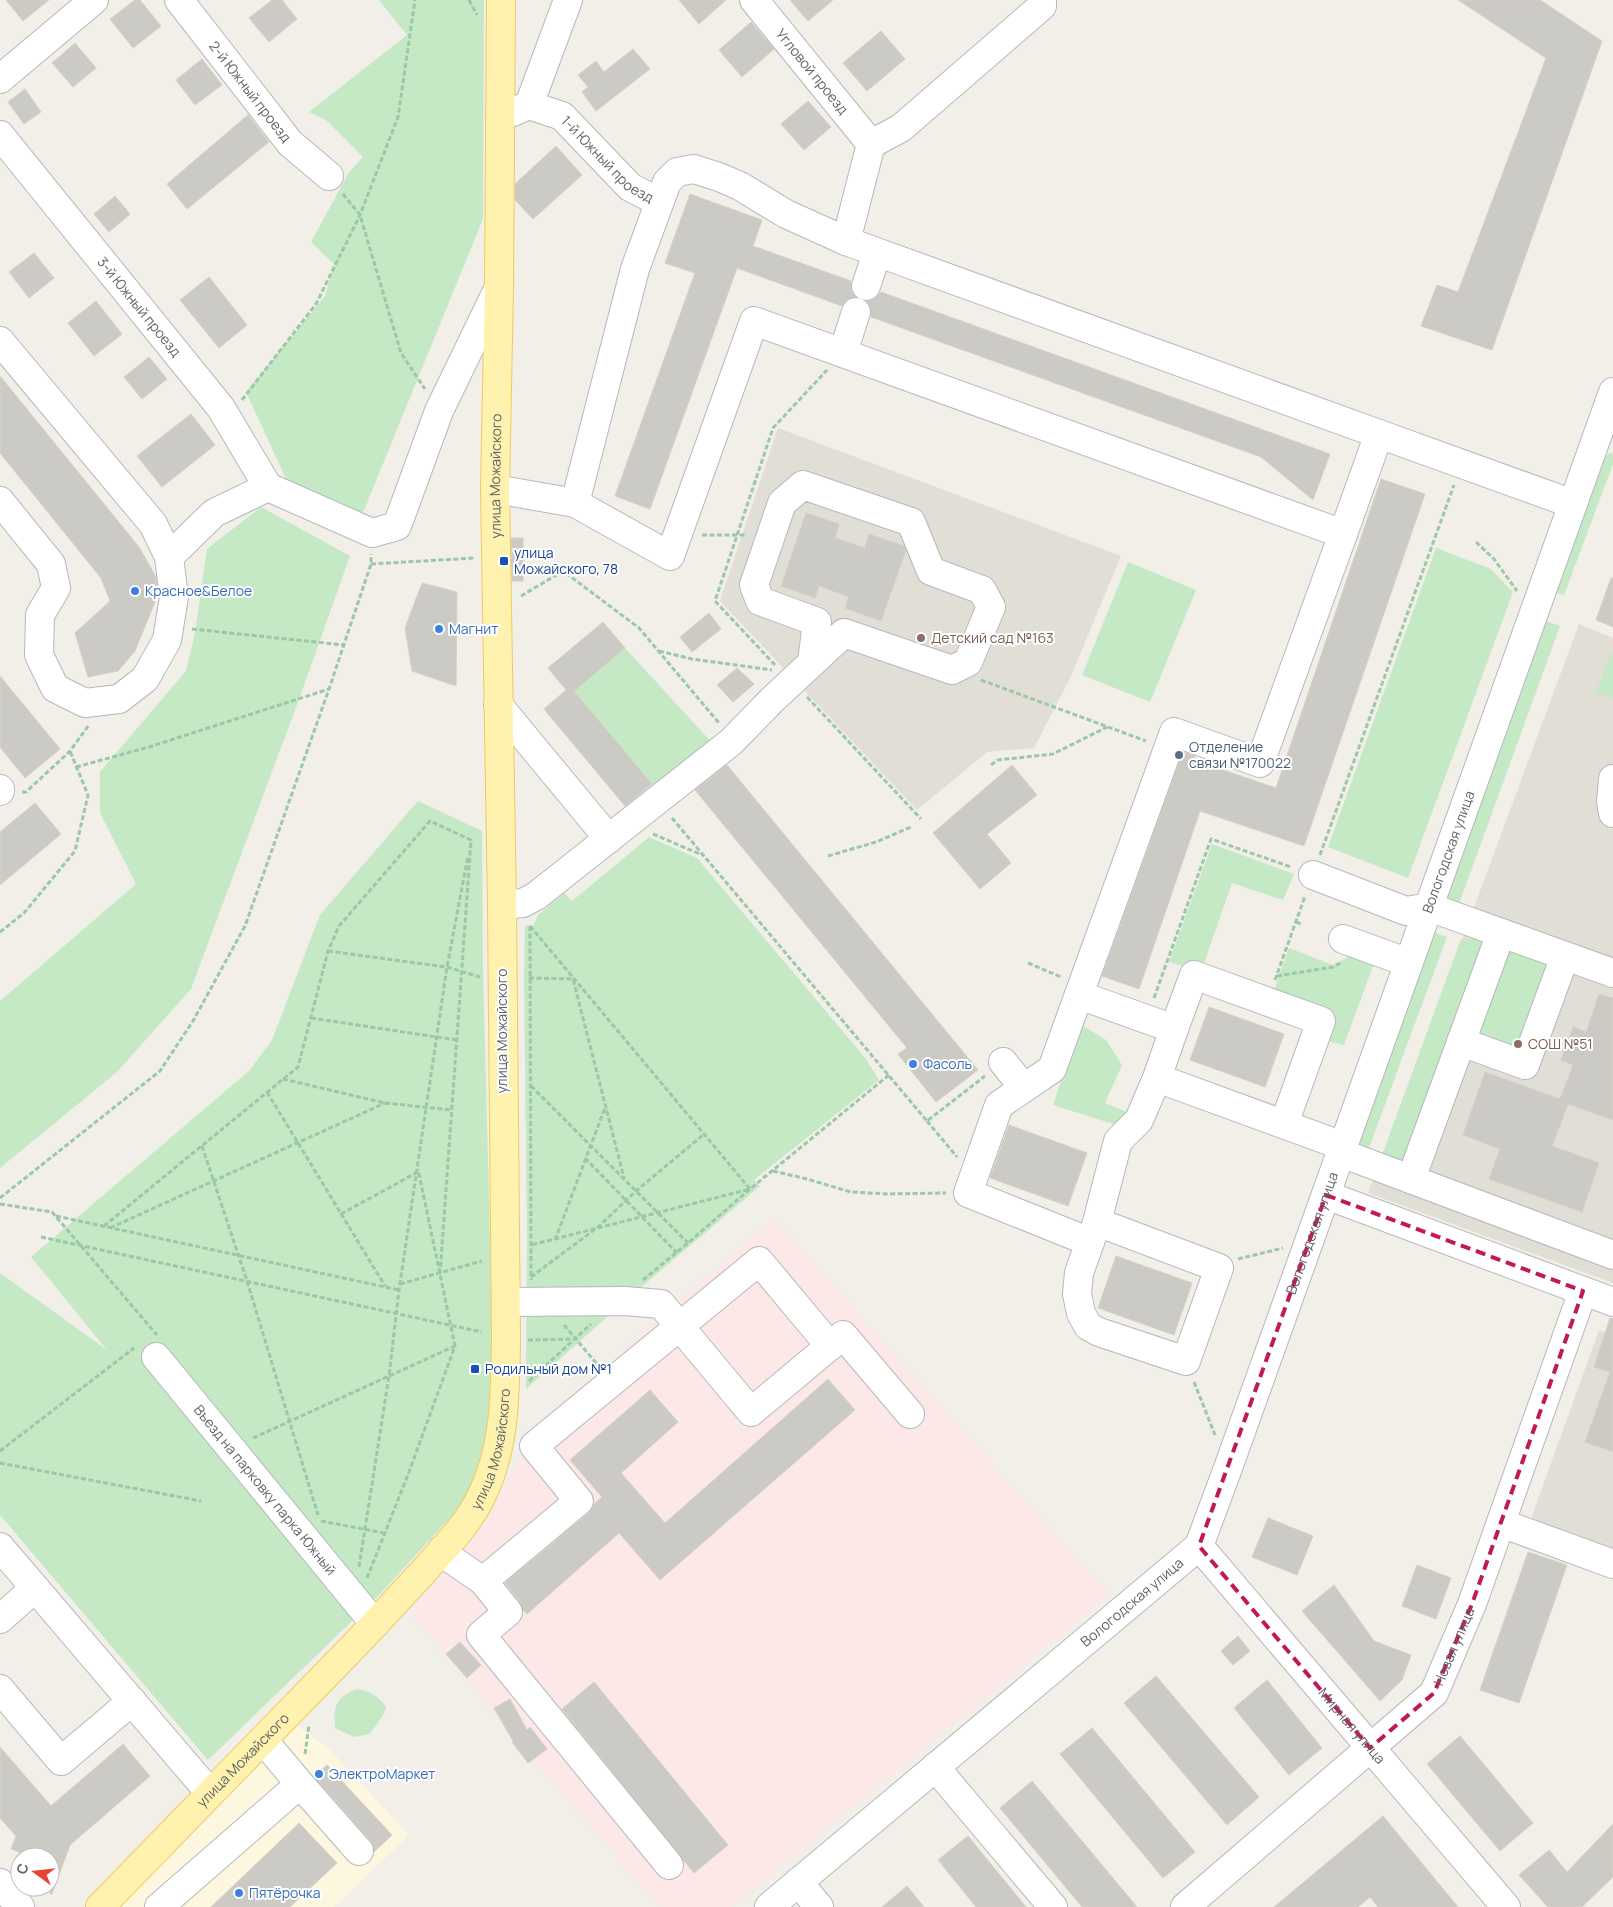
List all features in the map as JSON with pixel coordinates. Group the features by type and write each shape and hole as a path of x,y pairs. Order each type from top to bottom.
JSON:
{"main road":[{"name":"улица Можайского","path":"100,1907 375,1624 442,1550 474,1510 487,1484 496,1457 522,1293 505,1256 502,905 495,489 499,287 501,0"}],"street":[{"path":"0,79 94,0"},
{"name":"2-й Южный проезд","path":"179,0 290,143 329,176"},
{"path":"500,117 529,106 568,0"},
{"name":"Угловой проезд","path":"754,0 871,144"},
{"path":"846,241 871,144 901,128 1042,6 1042,0"},
{"name":"1-й Южный проезд","path":"529,106 562,116 630,187 659,202"},
{"name":"3-й Южный проезд","path":"0,135 221,408 226,420 268,487"},
{"path":"575,503 635,268 668,182 677,172 694,169 740,186 786,214 877,253 1379,434 1458,474 1573,504"},
{"path":"866,286 877,253"},
{"path":"168,556 214,513 268,487 372,533 397,526 439,411 499,287"},
{"path":"843,353 856,312"},
{"path":"495,489 575,503 670,556 754,321 1343,534"},
{"path":"0,341 153,524 168,556 174,597 167,640 145,679 119,699 85,703 55,688 39,655 40,615 56,588 51,564 0,501"},
{"name":"Вологодская улица","path":"769,1907 1199,1546 1573,504 1605,437 1613,392"},
{"path":"1284,1124 1321,1021 1194,975 1157,1078 1139,1120 1118,1141 1093,1232 1079,1273 1077,1294 1081,1313 1088,1326 1099,1332 1186,1361 1219,1268 1093,1232 971,1184 999,1105 1052,1069 1174,732 1260,763 1379,434"},
{"path":"803,485 911,522 931,571 982,590 991,607 968,662 952,670 817,622 760,601 754,585 782,504 803,485"},
{"path":"802,672 817,622"},
{"path":"502,905 523,902 536,896 731,742 844,632"},
{"path":"498,705 609,838"},
{"path":"1613,779 1610,800 1613,813"},
{"path":"1313,875 1406,911 1429,907 1613,973"},
{"path":"1411,1179 1501,933"},
{"path":"1343,939 1409,963"},
{"path":"1460,1042 1525,1065 1565,956"},
{"path":"1081,990 1146,1019 1174,1029"},
{"path":"1003,1062 1024,1088"},
{"path":"1157,1078 1284,1124 1411,1179 1613,1255"},
{"path":"1326,1195 1613,1302"},
{"path":"482,1581 579,1502 534,1446 760,1261 830,1346"},
{"name":"Новая улица","path":"1185,1907 1434,1693 1472,1604 1583,1291"},
{"path":"522,1293 660,1304 752,1412 843,1335 910,1414"},
{"name":"Въезд на парковку парка Южный","path":"147,1351 375,1624"},
{"path":"1501,1524 1613,1564"},
{"path":"0,1546 210,1792"},
{"name":"Мирная улица","path":"1199,1546 1506,1907"},
{"path":"442,1550 448,1557 482,1581 508,1612 481,1635 669,1865"},
{"path":"0,1619 35,1588"},
{"path":"6,1707 61,1761 132,1701"},
{"path":"263,1740 359,1851"},
{"path":"935,1767 1053,1907"},
{"path":"159,1907 300,1784"},
{"path":"798,1882 819,1907"},
{"path":"0,1883 20,1907"}],"path":[{"path":"226,420 316,304 360,215 398,117 415,0"},
{"path":"329,176 360,215 401,353 439,411"},
{"path":"1268,1002 1458,474"},
{"path":"0,1198 160,1071 193,1021 245,926 330,689 371,564 372,533"},
{"path":"677,535 736,535"},
{"path":"1476,542 1494,559 1519,594"},
{"path":"371,564 479,558"},
{"path":"516,598 563,571 640,628 722,726 731,742"},
{"path":"169,626 344,645"},
{"path":"659,651 692,659 802,672 921,819"},
{"path":"952,670 1168,749"},
{"path":"76,766 149,747 330,689"},
{"path":"991,765 998,760 1054,754 1107,726"},
{"path":"0,790 26,792 70,751 88,794 75,850 24,913 0,932"},
{"path":"657,800 927,1121 971,1184 887,1194 851,1192 807,1178 772,1171"},
{"path":"104,1226 298,1067 328,952 340,926 430,820 471,840"},
{"path":"828,856 876,842 911,827"},
{"path":"645,830 704,855"},
{"path":"1146,1019 1211,839 1313,875"},
{"path":"358,1571 389,1376 400,1284 436,1037 471,840"},
{"path":"440,1274 471,840"},
{"path":"1296,922 1301,924"},
{"path":"530,1349 522,1293 531,1245 530,926 750,1189"},
{"path":"1277,976 1333,967 1370,948"},
{"path":"328,952 447,968 484,978"},
{"path":"1028,963 1081,990"},
{"path":"524,978 573,979"},
{"path":"573,979 624,1178"},
{"path":"311,1018 457,1040"},
{"path":"927,1121 1003,1062"},
{"path":"529,1374 529,1382 616,1301 889,1075"},
{"path":"283,1079 385,1104 426,1106 452,1110"},
{"path":"531,1086 688,1243"},
{"path":"267,1092 385,1287"},
{"path":"110,1228 385,1104"},
{"path":"555,1240 606,1105"},
{"path":"522,1293 636,1191 703,1135"},
{"path":"202,1146 247,1281 322,1529"},
{"path":"585,1158 676,1253"},
{"path":"366,1579 409,1472 455,1346 418,1165"},
{"path":"341,1214 416,1173"},
{"path":"531,1245 750,1189"},
{"path":"0,1204 52,1212"},
{"path":"55,1216 400,1290"},
{"path":"41,1237 450,1324"},
{"path":"400,1284 505,1256"},
{"path":"530,1340 576,1339"},
{"path":"576,1339 612,1382"},
{"path":"247,1441 455,1346"},
{"path":"0,1451 147,1351"},
{"path":"1186,1361 1228,1468"},
{"path":"0,1463 201,1501"},
{"path":"319,1521 384,1533"}],"highlighted area":[{"path":"1326,1195 1583,1291 1472,1604 1434,1693 1370,1748 1199,1546"}],"shaded area":[{"name":"Детский сад №163","path":"778,428 1121,556 1071,676 1034,748 987,752 917,810 720,601"},
{"name":"СОШ №51","path":"1579,624 1613,638 1613,1283 1368,1193"},
{"path":"774,1219 1109,1595 732,1907 659,1907 410,1613 489,1520 534,1427"},
{"path":"1599,1330 1613,1335 1613,1576 1522,1544"},
{"path":"290,1721 326,1746 409,1835 334,1907 117,1907"}],"green space":[{"path":"379,0 484,0 483,219 362,515 287,481 246,392 325,296 334,264 311,242 348,174 363,157 326,120 309,112 407,35"},
{"path":"1610,453 1613,454 1613,464 1564,595 1554,591 1604,458"},
{"path":"261,507 350,556 298,702 191,989 117,1072 0,1168 0,1001 136,884 100,813 100,772 186,671 195,633 207,549"},
{"path":"1436,548 1491,569 1513,592 1408,878 1328,847"},
{"path":"1128,562 1196,590 1150,702 1082,675"},
{"path":"1538,618 1560,626 1459,904 1437,895"},
{"path":"625,648 714,745 659,792 574,691"},
{"path":"1611,653 1613,654 1613,698 1596,692"},
{"path":"418,801 482,831 483,969 492,1316 491,1412 488,1434 479,1471 464,1502 452,1516 378,1596 208,1760 0,1515 0,1273 107,1350 31,1257 250,1070 272,1040 320,915"},
{"path":"649,837 697,858 866,1059 879,1080 754,1180 760,1186 625,1301 526,1389 525,925 533,926 539,914 564,893 572,901"},
{"path":"1212,844 1294,874 1283,900 1232,883 1201,972 1169,962"},
{"path":"1425,929 1447,937 1367,1153 1346,1145"},
{"path":"1482,930 1489,951 1408,1172 1380,1161 1461,939 1469,941"},
{"path":"1505,944 1555,961 1521,1058 1471,1040"},
{"path":"1289,948 1333,965 1354,954 1374,963 1344,1045 1328,1041 1272,996"},
{"path":"1080,1024 1106,1040 1122,1065 1105,1103 1129,1113 1113,1124 1053,1105"},
{"path":"357,1689 373,1695 386,1707 370,1734 354,1737 335,1728 335,1714 337,1703 340,1699"}],"building":[{"path":"6,0 49,0 23,21"},
{"path":"135,0 140,0 161,26 133,48 110,19"},
{"path":"272,0 282,0 297,19 269,42 249,18"},
{"path":"679,0 726,0 699,24"},
{"path":"790,0 833,0 808,21"},
{"path":"1458,0 1540,0 1602,41 1492,350 1421,326 1437,285 1458,292 1546,58"},
{"path":"751,22 774,49 742,77 719,50"},
{"path":"881,31 905,59 867,91 843,63"},
{"path":"75,43 96,68 73,87 52,63"},
{"path":"633,49 650,69 596,111 582,92 588,87 578,75 596,61 604,72"},
{"path":"202,59 222,85 195,105 176,80"},
{"path":"25,89 41,112 24,124 8,102"},
{"path":"808,101 831,127 804,150 781,124"},
{"path":"248,115 269,142 187,209 167,184"},
{"path":"556,146 582,175 533,219 515,200 515,184"},
{"path":"690,194 762,220 753,246 851,281 851,290 855,297 846,300 842,306 737,268 650,509 615,496 695,273 665,263"},
{"path":"115,196 130,214 109,232 94,214"},
{"path":"34,253 54,278 29,298 9,272"},
{"path":"209,277 247,325 219,348 180,300"},
{"path":"881,292 1330,454 1313,500 1261,457 871,317 871,308 867,301 876,298"},
{"path":"96,301 122,334 94,356 68,323"},
{"path":"149,357 167,379 142,399 124,377"},
{"path":"0,376 139,547 156,577 157,597 135,651 118,671 88,677 75,633 110,601 101,578 0,453"},
{"path":"191,414 215,445 162,487 137,456"},
{"path":"1381,479 1425,494 1304,846 1200,811 1139,989 1102,976 1183,752 1195,756 1194,760 1276,788"},
{"path":"806,513 839,524 835,538 865,548 869,534 904,546 906,550 881,621 845,608 849,597 819,586 815,598 781,586"},
{"path":"511,538 523,538 523,581 512,581"},
{"path":"1611,578 1613,578 1613,627 1596,620"},
{"path":"422,583 457,592 456,686 412,671 405,628"},
{"path":"709,613 721,629 692,652 680,637"},
{"path":"603,622 625,648 574,691 652,784 625,806 544,709 566,690 548,668"},
{"path":"737,668 754,684 733,702 717,685"},
{"path":"0,676 60,749 25,778 0,747"},
{"path":"727,765 978,1070 936,1102 898,1054 907,1048 695,790"},
{"path":"1012,765 1037,795 987,834 1011,863 980,889 933,833"},
{"path":"35,803 61,834 0,885 0,832"},
{"path":"1599,994 1613,998 1613,1120 1568,1104 1552,1146 1599,1163 1582,1212 1489,1179 1500,1149 1463,1135 1485,1072 1560,1099 1573,1065 1561,1060 1573,1027 1586,1032"},
{"path":"1209,1007 1284,1034 1265,1087 1190,1060"},
{"path":"1009,1125 1087,1153 1068,1206 990,1178"},
{"path":"1116,1256 1192,1283 1174,1335 1098,1308"},
{"path":"1610,1318 1613,1319 1613,1452 1585,1442 1610,1372 1594,1367"},
{"path":"828,1379 855,1410 660,1580 619,1533 527,1614 523,1610 520,1602 505,1583 589,1513 594,1504 602,1497 570,1460 650,1390 678,1422 621,1473 665,1523"},
{"path":"1268,1518 1313,1536 1297,1575 1252,1557"},
{"path":"1528,1552 1567,1565 1519,1703 1480,1690"},
{"path":"1417,1565 1451,1578 1436,1619 1402,1606"},
{"path":"1334,1585 1374,1641 1411,1655 1402,1680 1380,1701 1302,1611"},
{"path":"1238,1636 1250,1651 1233,1665 1221,1651"},
{"path":"460,1642 481,1665 467,1678 446,1654"},
{"path":"1156,1676 1259,1797 1227,1825 1124,1703"},
{"path":"1267,1680 1322,1748 1289,1775 1234,1708"},
{"path":"594,1682 728,1845 694,1873 562,1709"},
{"path":"510,1699 527,1730 530,1727 547,1749 528,1763 512,1742 494,1708"},
{"path":"1092,1728 1195,1852 1163,1878 1060,1754"},
{"path":"1460,1736 1533,1823 1500,1851 1427,1764"},
{"path":"123,1744 150,1776 70,1845 60,1872 60,1847 12,1847 16,1836 0,1818 0,1747 51,1806"},
{"path":"327,1765 392,1835 374,1852 371,1841 314,1777"},
{"path":"1032,1781 1137,1907 1082,1907 1000,1808"},
{"path":"1383,1816 1458,1907 1378,1907 1370,1897 1358,1907 1274,1907"},
{"path":"299,1823 337,1863 290,1907 211,1907"},
{"path":"1613,1824 1613,1877 1582,1907 1548,1907 1519,1875 1549,1850 1567,1872"},
{"path":"968,1836 1026,1907 976,1907 938,1860"},
{"path":"907,1886 924,1907 882,1907"}],"place":[{"name":"улица Можайского, 78","path":"504,561"},
{"name":"Красное&Белое","path":"135,591"},
{"name":"Магнит","path":"439,629"},
{"name":"Детский сад №163","path":"921,638"},
{"name":"Отделение связи №170022","path":"1179,755"},
{"name":"СОШ №51","path":"1518,1044"},
{"name":"Фасоль","path":"913,1064"},
{"name":"Родильный дом №1","path":"475,1369"},
{"name":"ЭлектроМаркет","path":"319,1774"},
{"name":"Пятёрочка","path":"239,1893"}]}
